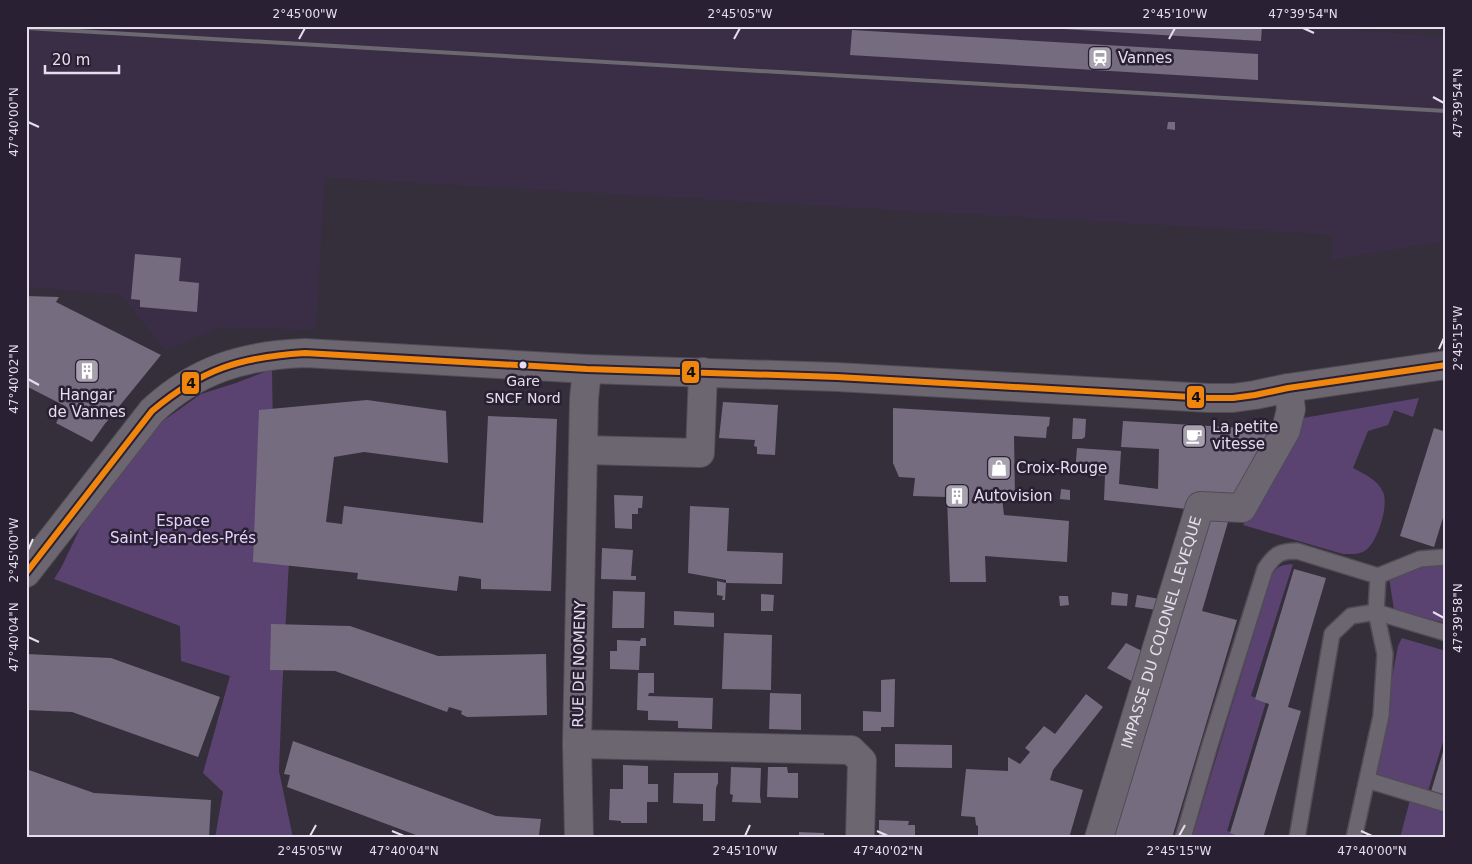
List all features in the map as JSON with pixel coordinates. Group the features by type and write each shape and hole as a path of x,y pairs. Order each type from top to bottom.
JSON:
{"street":[{"path":"26,573 152,411 167,397 186,385 229,364 281,354 305,353 587,369 837,377 1209,398 1240,397 1288,388 1446,365"},
{"name":"RUE DE NOMENY","path":"587,369 584,399 577,744 851,750 862,761 860,838"},
{"path":"584,450 700,454 703,372"},
{"name":"IMPASSE DU COLONEL LEVEQUE","path":"1099,838 1200,506 1242,508 1286,430 1291,409 1288,388"},
{"path":"577,744 579,838"}],"lane":[{"path":"1183,838 1265,569 1272,558 1285,551 1297,551 1378,576 1420,559 1446,557"},
{"path":"1354,838 1381,716 1385,654 1376,612 1378,576"},
{"path":"1297,838 1332,634 1351,616 1376,612 1446,633"},
{"path":"1367,780 1446,804"}],"shaded area":[{"path":"26,26 1291,26 1446,36 1446,241 1332,260 1332,235 325,178 316,330 220,328 165,351 121,295 26,287"}],"green space":[{"name":"Espace Saint-Jean-des-Prés","path":"272,369 275,561 289,560 279,771 293,838 215,838 223,792 203,773 230,676 181,661 180,626 54,579 99,489 146,433 201,394"},
{"path":"1419,398 1413,417 1394,410 1388,425 1368,431 1353,468 1370,477 1380,487 1384,498 1385,505 1378,531 1375,539 1366,550 1358,553 1343,554 1243,525 1303,418"},
{"path":"1293,564 1251,696 1266,702 1227,831 1241,835 1240,838 1192,838 1271,576 1280,566"},
{"path":"1421,566 1446,566 1446,623 1394,610 1389,577"},
{"path":"1402,638 1446,651 1446,732 1428,791 1374,773 1398,646"},
{"path":"1410,800 1446,812 1446,838 1400,838"}],"building":[{"path":"1047,26 1262,26 1261,41 1047,28"},
{"path":"852,30 1258,54 1258,80 850,55"},
{"path":"1168,122 1175,122 1175,130 1167,129"},
{"path":"135,254 181,258 179,281 199,283 197,312 140,307 140,300 131,299"},
{"name":"Hangar de Vannes","path":"26,296 59,297 56,302 161,355 92,442 56,423 65,406 26,386"},
{"path":"367,400 446,411 448,463 364,452 334,457 326,522 342,524 344,506 483,523 488,416 557,419 551,591 481,589 481,579 459,576 457,591 357,579 358,573 253,562 259,410"},
{"path":"723,402 778,405 775,455 757,454 757,447 754,446 755,440 719,438"},
{"path":"893,408 1050,417 1046,438 1014,436 1015,498 1002,498 1004,515 1069,521 1067,562 985,556 986,582 950,582 947,497 913,496 915,478 899,477 893,463"},
{"path":"1073,418 1086,419 1085,437 1082,439 1072,439"},
{"path":"1123,421 1262,429 1262,426 1278,423 1236,498 1192,493 1187,509 1104,500 1105,476 1075,473 1077,448 1121,451 1119,484 1158,489 1159,449 1121,447"},
{"path":"1434,428 1446,432 1446,508 1434,547 1400,536"},
{"path":"1061,489 1070,490 1070,500 1060,499"},
{"path":"614,495 643,496 642,508 638,508 638,514 632,514 632,529 615,528"},
{"path":"690,506 729,508 727,551 783,553 782,584 726,583 726,580 688,573"},
{"path":"1208,517 1228,522 1202,611 1237,620 1172,838 1112,838"},
{"path":"602,548 633,550 631,576 636,576 636,580 601,579"},
{"path":"1294,569 1326,578 1288,707 1301,711 1263,838 1244,838 1230,833 1269,704 1255,699"},
{"path":"717,581 726,583 725,600 722,600 723,596 717,595"},
{"path":"613,591 645,592 644,628 612,628"},
{"path":"1112,592 1128,594 1127,606 1111,605"},
{"path":"761,594 774,595 773,611 761,611"},
{"path":"1137,595 1160,599 1157,610 1135,607"},
{"path":"1059,596 1068,596 1069,605 1060,606"},
{"path":"674,611 714,613 714,627 674,625"},
{"path":"271,624 350,626 438,656 546,654 547,715 467,717 461,714 462,711 449,707 447,712 335,671 270,670"},
{"path":"724,633 772,635 771,690 722,689"},
{"path":"641,638 646,638 646,646 640,646 639,670 610,669 610,651 617,651 617,640 640,641"},
{"path":"1126,643 1144,652 1135,683 1107,668"},
{"path":"26,654 111,658 220,697 198,757 72,712 26,710"},
{"path":"638,673 654,673 654,693 649,693 648,696 713,698 712,729 678,728 678,721 648,720 648,711 637,710"},
{"path":"895,679 894,727 881,727 881,731 863,731 863,711 881,712 881,680"},
{"path":"770,693 801,694 801,730 769,729"},
{"path":"1086,694 1103,707 1053,770 1050,780 1083,790 1069,838 981,838 982,835 978,835 975,817 961,816 966,769 1008,771 1008,757 1020,764 1030,752 1025,748 1044,726 1055,734"},
{"path":"293,741 496,816 541,819 539,835 551,836 551,838 424,838 287,787 290,775 284,774"},
{"path":"895,744 952,745 952,768 895,767"},
{"path":"1446,745 1446,800 1430,795"},
{"path":"623,765 648,766 648,784 658,784 658,802 647,802 647,823 621,823 621,821 609,820 610,789 623,789"},
{"path":"731,767 761,768 761,803 732,802 733,795 730,794"},
{"path":"768,767 787,767 788,773 798,773 798,798 767,797"},
{"path":"26,769 94,793 211,800 209,838 35,838 26,835"},
{"path":"674,773 718,773 715,821 703,821 703,804 673,803"},
{"path":"879,820 909,821 908,825 915,825 915,838 879,838"},
{"path":"799,832 824,833 824,838 799,838"}],"railway":[{"path":"26,28 1446,111"}],"transit line":[{"name":"4","path":"26,573 152,411 205,375 241,362 261,358 305,353 587,369 837,377 1209,398 1233,398 1255,395 1288,388 1446,365"}],"place":[{"name":"Vannes","path":"1100,58"},
{"name":"Gare SNCF Nord","path":"523,365"},
{"name":"Hangar de Vannes","path":"87,371"},
{"name":"La petite vitesse","path":"1194,436"},
{"name":"Croix-Rouge","path":"999,468"},
{"name":"Autovision","path":"957,496"}]}
